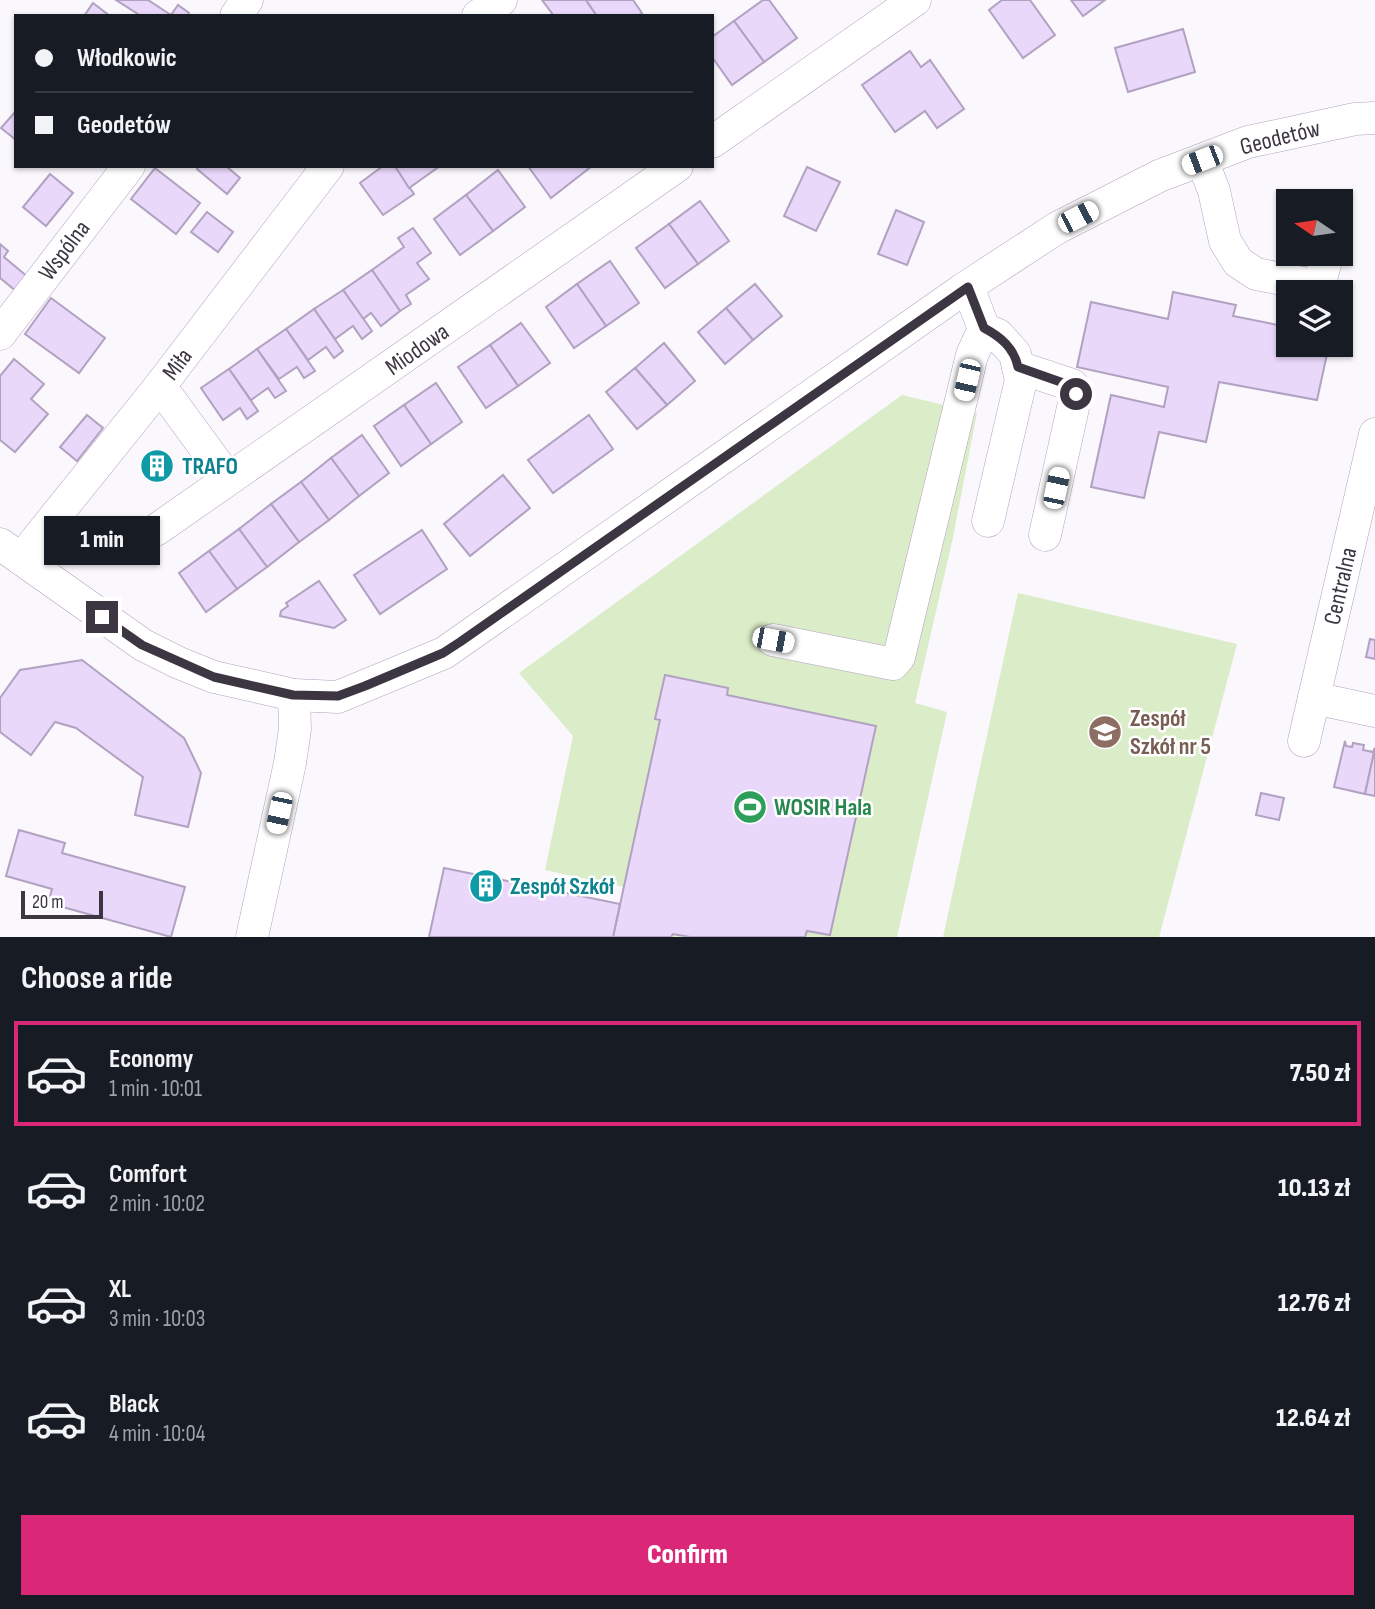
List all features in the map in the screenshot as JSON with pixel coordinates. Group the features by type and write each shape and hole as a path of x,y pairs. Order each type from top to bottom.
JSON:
{"street":[{"path":"481,14 501,0"},
{"path":"714,141 915,0"},
{"name":"Geodetów","path":"11,551 142,645 214,677 293,695 338,696 443,653 968,287 1057,228 1159,176 1248,142 1356,119 1375,118"},
{"path":"1202,160 1214,191 1225,241 1238,262 1256,274 1319,286 1325,266"},
{"name":"Wspólna","path":"0,334 126,168"},
{"name":"Miła","path":"11,551 160,386 326,168"},
{"name":"Miodowa","path":"156,530 674,168"},
{"path":"968,287 984,328 998,335 1015,354 1021,380 988,521"},
{"path":"773,640 893,664 899,657 972,355 984,328"},
{"path":"1018,367 1072,386 1076,394 1045,535"},
{"path":"160,386 228,479"},
{"name":"Centralna","path":"1304,741 1375,434"},
{"path":"252,937 290,763 295,729 293,695"},
{"path":"1314,698 1375,711"}],"green space":[{"path":"902,395 977,413 953,537 915,703 947,712 897,937 613,937 624,887 545,870 573,736 519,673"},
{"path":"1018,593 1237,644 1159,937 943,937"}],"building":[{"path":"116,0 148,0 169,14 138,14"},
{"path":"542,0 586,0 596,14 552,14"},
{"path":"586,0 633,0 642,13 641,14 596,14"},
{"path":"763,0 769,0 797,38 764,62 734,21"},
{"path":"1002,0 1030,0 1055,35 1023,58 989,10"},
{"path":"1071,0 1105,0 1083,16"},
{"path":"93,3 107,14 85,14"},
{"path":"178,5 189,14 172,14"},
{"path":"734,21 764,62 732,85 714,60 714,36"},
{"path":"1183,29 1195,72 1128,92 1115,48"},
{"path":"910,51 921,67 930,60 964,109 937,128 925,111 895,132 862,85"},
{"path":"14,113 14,138 1,128"},
{"path":"807,167 840,182 816,231 784,216"},
{"path":"155,168 200,203 176,234 131,199"},
{"path":"228,168 240,178 227,194 197,169"},
{"path":"380,168 396,168 414,194 383,215 360,183"},
{"path":"396,168 437,168 409,188"},
{"path":"529,168 589,168 551,198"},
{"path":"498,170 525,207 493,231 466,195"},
{"path":"50,174 73,193 46,226 23,207"},
{"path":"466,195 493,231 460,255 434,219"},
{"path":"700,201 729,241 698,264 669,224"},
{"path":"896,210 924,222 907,265 878,254"},
{"path":"207,212 233,232 218,252 191,232"},
{"path":"669,224 698,264 665,288 636,248"},
{"path":"413,228 431,253 417,263 429,279 406,295 411,304 400,311 372,270 404,247 398,238"},
{"path":"0,244 8,251 4,257 28,277 16,291 0,278"},
{"path":"610,261 639,303 606,326 577,284"},
{"path":"372,270 400,311 381,326 371,313 363,319 343,290"},
{"path":"577,284 606,326 574,348 546,307"},
{"path":"755,284 782,316 753,340 726,308"},
{"path":"343,290 372,331 362,339 353,326 335,339 314,309"},
{"path":"1173,292 1236,305 1233,316 1276,325 1276,357 1326,357 1317,400 1219,382 1206,442 1159,432 1144,498 1091,487 1111,395 1164,407 1168,387 1077,367 1091,302 1168,319"},
{"path":"51,298 105,338 79,373 25,334"},
{"path":"726,308 753,340 725,364 698,332"},
{"path":"314,309 343,351 334,358 326,347 308,360 286,329"},
{"path":"521,323 550,363 518,386 490,345"},
{"path":"286,329 315,371 304,378 297,367 279,379 257,349"},
{"path":"664,343 695,381 667,405 635,368"},
{"path":"490,345 518,386 486,408 458,367"},
{"path":"257,349 286,391 275,398 268,388 251,400 229,369"},
{"path":"14,359 44,384 31,399 48,414 15,452 0,440 0,376"},
{"path":"635,368 667,405 637,429 606,392"},
{"path":"229,369 258,411 247,419 240,408 223,420 201,388"},
{"path":"436,383 462,422 431,444 404,405"},
{"path":"404,405 431,444 401,466 374,426"},
{"path":"87,415 103,428 77,461 60,447"},
{"path":"589,415 613,449 553,493 528,460"},
{"path":"362,435 389,473 359,496 331,458"},
{"name":"TRAFO","path":"157,450 172,467 156,481 141,465"},
{"path":"331,458 359,496 329,520 301,482"},
{"path":"503,475 530,508 470,556 444,524"},
{"path":"301,482 329,520 299,542 271,504"},
{"path":"271,504 299,542 267,567 239,529"},
{"path":"239,529 267,567 237,589 209,551"},
{"path":"422,530 447,569 380,614 354,575"},
{"path":"209,551 237,589 206,612 179,573"},
{"path":"319,581 346,620 334,628 280,616 281,611 288,606 286,603"},
{"path":"1370,639 1375,640 1375,659 1366,657"},
{"path":"82,660 184,738 201,773 188,827 135,815 143,777 76,728 55,722 31,755 0,732 0,698 20,670"},
{"name":"WOSIR Hala","path":"665,675 728,688 727,695 876,726 830,935 807,931 805,937 690,937 673,934 671,937 613,937 660,720 655,719"},
{"path":"1345,741 1346,746 1352,747 1353,743 1364,745 1363,750 1373,752 1375,748 1365,794 1334,787"},
{"path":"1375,748 1375,796 1365,794"},
{"path":"1261,793 1284,798 1279,820 1256,815"},
{"path":"19,830 65,843 62,853 185,887 171,937 48,903 52,889 6,876"},
{"name":"Zespół Szkół","path":"444,868 620,904 613,937 429,937"}],"place":[{"name":"TRAFO","path":"157,466"},
{"name":"Zespół Szkół nr 5","path":"1105,732"},
{"name":"WOSIR Hala","path":"750,807"},
{"name":"Zespół Szkół","path":"486,886"}],"route":[{"path":"102,617 142,645 214,677 293,695 338,696 443,653 477,631 968,287 984,328 998,335 1015,354 1018,367 1072,386 1076,394"}]}
